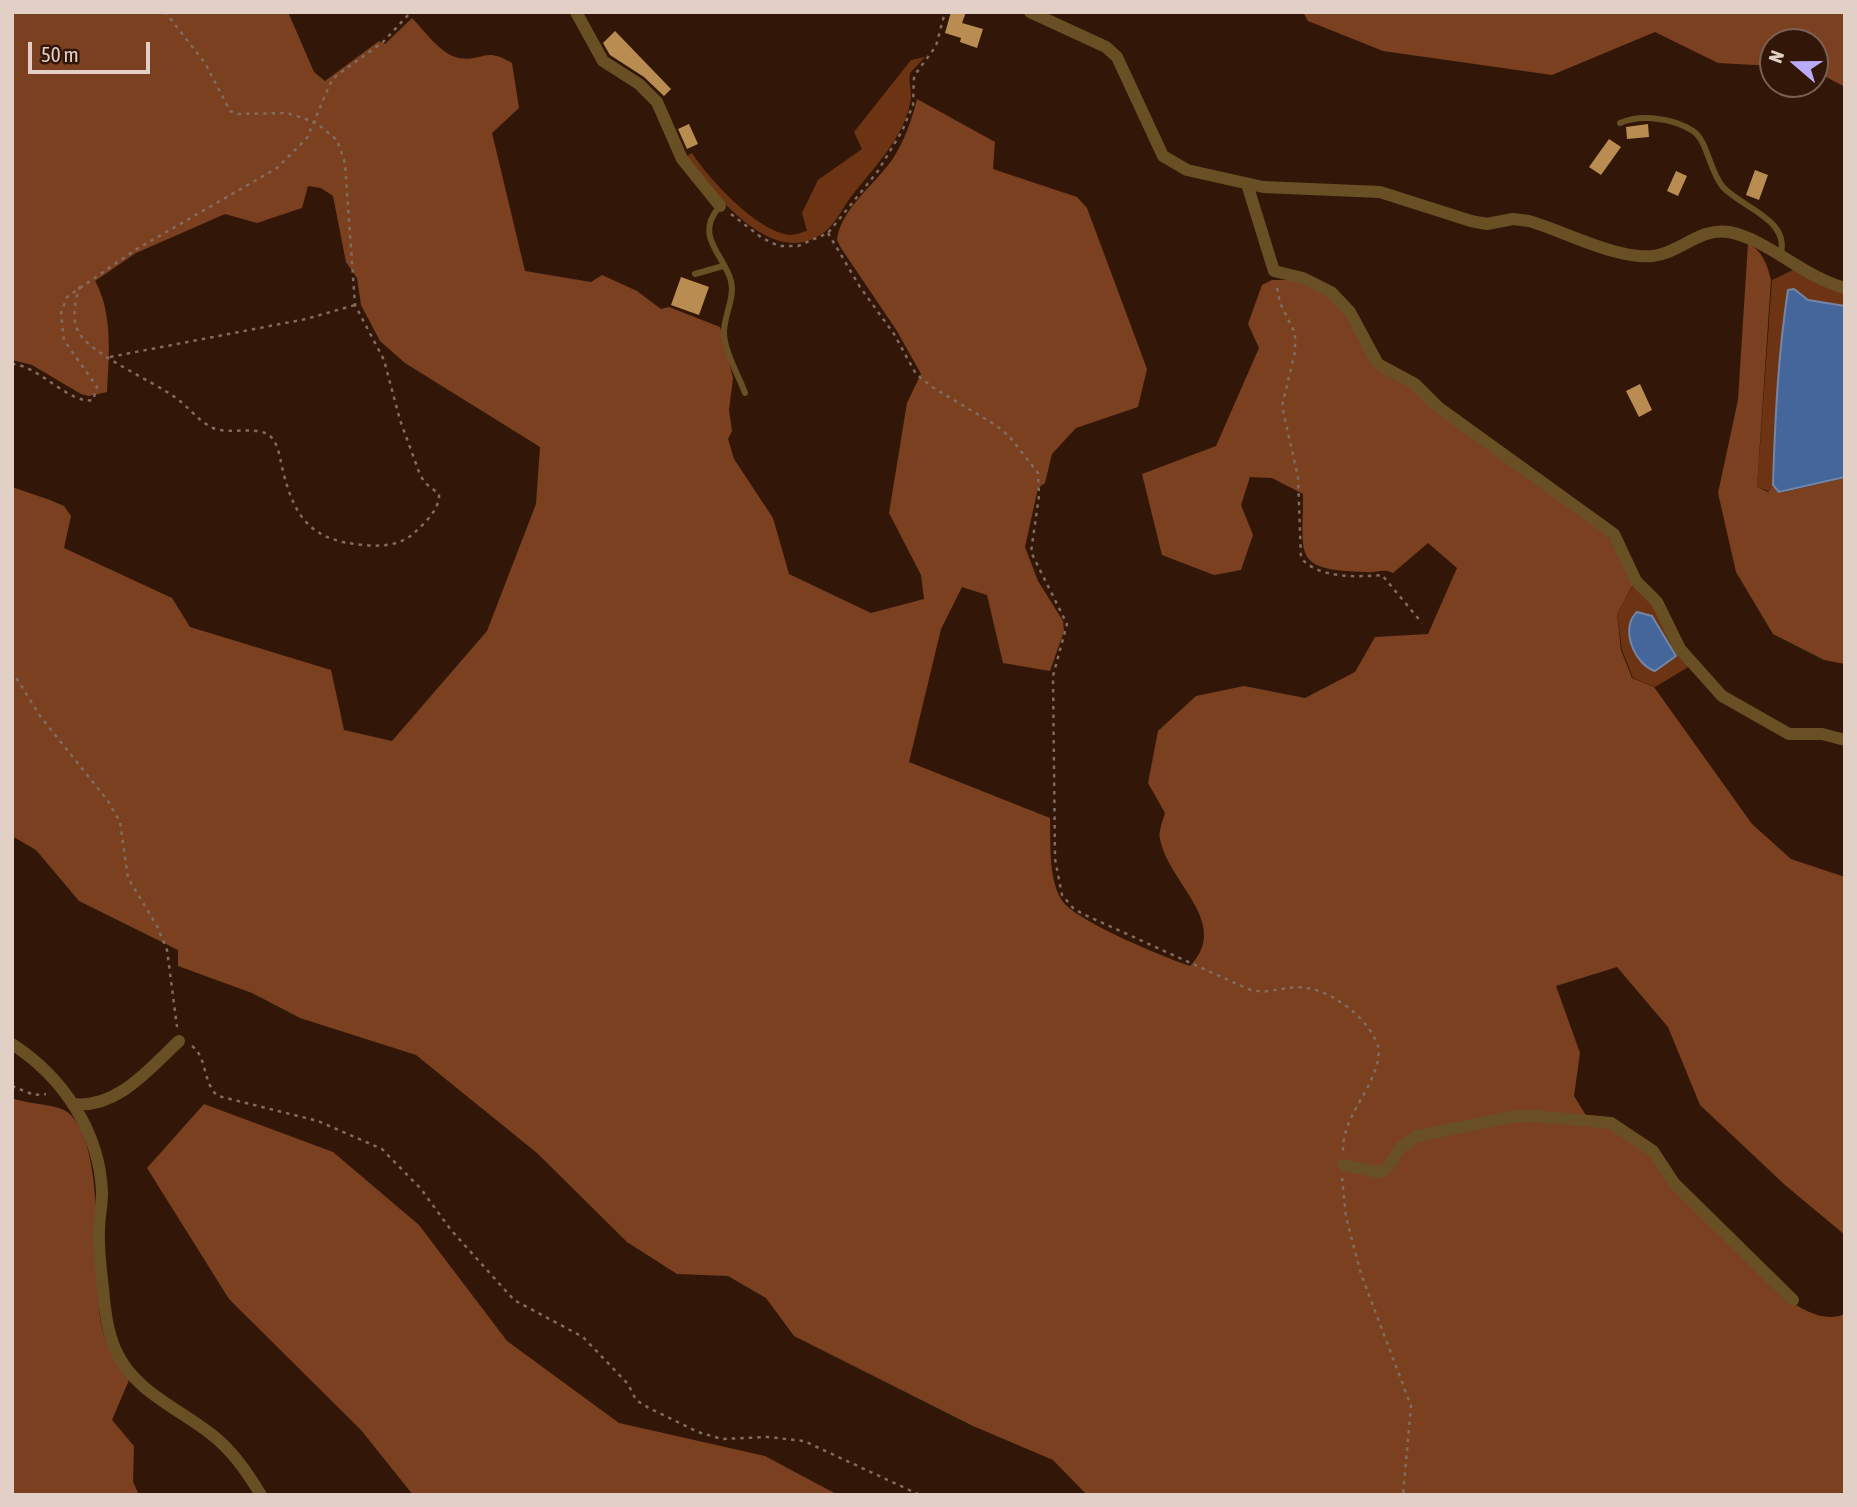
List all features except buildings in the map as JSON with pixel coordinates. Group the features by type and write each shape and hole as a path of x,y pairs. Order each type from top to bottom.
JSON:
{"street":[{"path":"576,12 603,61 639,85 657,103 682,159 720,206"},
{"path":"1030,12 1106,47 1117,57 1159,149 1168,161 1187,170 1247,184 1380,192 1471,221 1488,224 1513,219 1529,221 1638,256 1659,255 1705,234 1729,232 1749,239 1825,282 1845,288"},
{"path":"1247,184 1274,271 1303,278 1331,292 1350,312 1378,364 1415,384 1438,407 1614,534 1636,581 1657,602 1680,649 1722,696 1788,734 1822,734 1845,740"},
{"path":"73,1104 92,1105 110,1099 179,1041"},
{"path":"12,1044 40,1065 62,1090 89,1134 99,1166 102,1276 108,1330 116,1353 146,1389 228,1449 261,1495"},
{"path":"1343,1165 1379,1172 1388,1167 1400,1147 1417,1136 1511,1117 1611,1123 1653,1151 1668,1176 1793,1300"}],"lane":[{"path":"1620,123 1635,118 1659,120 1684,126 1699,136 1710,168 1723,187 1736,200 1768,218 1778,230 1783,242 1780,257"},
{"path":"720,206 711,216 709,227 729,276 731,290 724,334 744,393"},
{"path":"695,274 723,266"}],"path":[{"path":"80,286 75,307 76,327 81,336 177,398 214,428 239,433 263,432 270,436 277,448 286,482 299,513 321,537 352,544 391,544 411,536 433,512 440,496 419,472 400,420 384,360 355,305 344,152 329,130 315,122 287,113 238,114 229,111 205,63 165,12"},
{"path":"12,364 29,369 82,400 90,401 96,396 97,387 68,350 62,331 64,304 80,286 135,250 276,168 296,152 315,122 330,84 336,76 383,42 411,12"},
{"path":"720,206 762,238 779,246 798,246 828,233 878,171 902,131 913,105 915,74 936,46 945,12"},
{"path":"828,233 860,288 894,334 916,374 1001,430 1038,473 1039,496 1031,552 1067,624 1052,685 1054,836 1062,895 1074,909 1085,915 1218,978 1256,992 1308,988 1331,998 1361,1021 1377,1043 1379,1056 1343,1135 1343,1198 1350,1236 1372,1304 1405,1382 1411,1406 1403,1495"},
{"path":"1274,271 1278,298 1292,324 1296,342 1282,405 1298,477 1301,558 1315,568 1336,574 1382,575 1422,623"},
{"path":"110,357 306,319 355,305"},
{"path":"12,671 40,716 108,801 120,822 128,878 157,926 167,950 179,1041 198,1052 210,1087 218,1096 318,1121 382,1149 421,1189 451,1230 510,1296 583,1337 643,1404 709,1436 732,1439 781,1437 804,1441 920,1495"},
{"path":"12,1086 34,1095 62,1090"}],"shaded area":[{"path":"12,12 288,12 314,72 325,81 379,41 385,44 412,18 439,47 452,56 467,59 490,55 512,63 519,108 492,133 525,271 591,282 602,275 637,291 661,309 669,307 720,327 733,378 729,410 732,431 728,439 734,459 773,518 789,574 871,613 924,599 921,575 889,513 907,403 921,374 897,331 837,240 844,218 896,153 907,131 917,99 995,142 993,169 1077,197 1087,208 1147,369 1138,407 1076,428 1052,454 1045,483 1038,488 1025,547 1038,581 1063,621 1064,631 1050,671 1003,663 987,595 962,587 941,629 909,762 1050,818 1054,880 1061,899 1069,908 1120,937 1190,966 1201,950 1204,934 1194,903 1165,855 1160,839 1165,813 1148,783 1158,731 1196,696 1244,686 1305,698 1355,672 1375,637 1428,634 1457,568 1428,543 1393,573 1325,568 1307,556 1303,546 1303,494 1272,478 1250,477 1241,505 1253,535 1241,570 1214,575 1162,555 1142,474 1216,446 1259,348 1248,324 1262,285 1272,280 1294,280 1319,290 1342,308 1370,359 1413,388 1607,534 1634,583 1617,614 1621,650 1632,678 1654,687 1752,824 1791,859 1845,877 1845,1235 1785,1185 1700,1105 1668,1027 1617,967 1556,986 1580,1053 1574,1096 1592,1125 1610,1127 1647,1150 1786,1299 1822,1316 1845,1314 1845,1495 1087,1495 1053,1460 973,1426 794,1336 766,1298 728,1276 677,1274 627,1242 537,1153 416,1055 300,1018 252,993 178,966 178,950 79,901 36,850 12,836 12,487 64,506 71,516 64,548 172,598 190,627 331,670 344,730 392,741 487,631 536,504 540,447 405,363 380,341 361,305 357,278 346,262 333,196 321,188 308,186 302,208 257,223 225,214 136,253 95,281 101,293 107,321 107,392 89,396 81,394 32,365 12,360"},
{"path":"1303,12 1845,12 1845,87 1829,78 1829,28 1759,28 1759,65 1718,63 1655,32 1552,75 1383,51 1308,21"},
{"path":"925,57 910,73 910,104 893,143 832,225 809,240 789,243 768,237 748,224 712,190 685,157 692,153 735,203 764,225 791,235 807,231 802,213 818,180 862,149 854,132 911,60"},
{"path":"1748,243 1764,259 1771,280 1757,487 1768,492 1772,486 1780,493 1845,478 1845,664 1824,660 1773,634 1736,572 1718,493 1738,400"},
{"path":"1793,270 1845,293 1845,306 1808,300 1794,289 1788,290 1775,415 1773,485 1768,491 1757,487 1772,280"},
{"path":"1634,584 1650,598 1690,666 1655,687 1633,678 1622,650 1617,614","holes":["1637,612 1652,616 1660,631 1646,668 1632,648 1632,616"]},
{"path":"12,1098 64,1110 78,1124 87,1147 96,1209 101,1323 105,1339 129,1380 112,1420 134,1446 133,1482 139,1495 12,1495"},
{"path":"204,1104 333,1152 419,1225 507,1341 619,1423 765,1456 838,1495 413,1495 361,1430 229,1299 147,1168"}],"water":[{"path":"1794,289 1808,300 1845,306 1845,477 1779,492 1773,485 1778,388 1788,290"},
{"path":"1637,612 1652,616 1676,656 1655,671 1641,662 1632,645 1629,627"}]}
